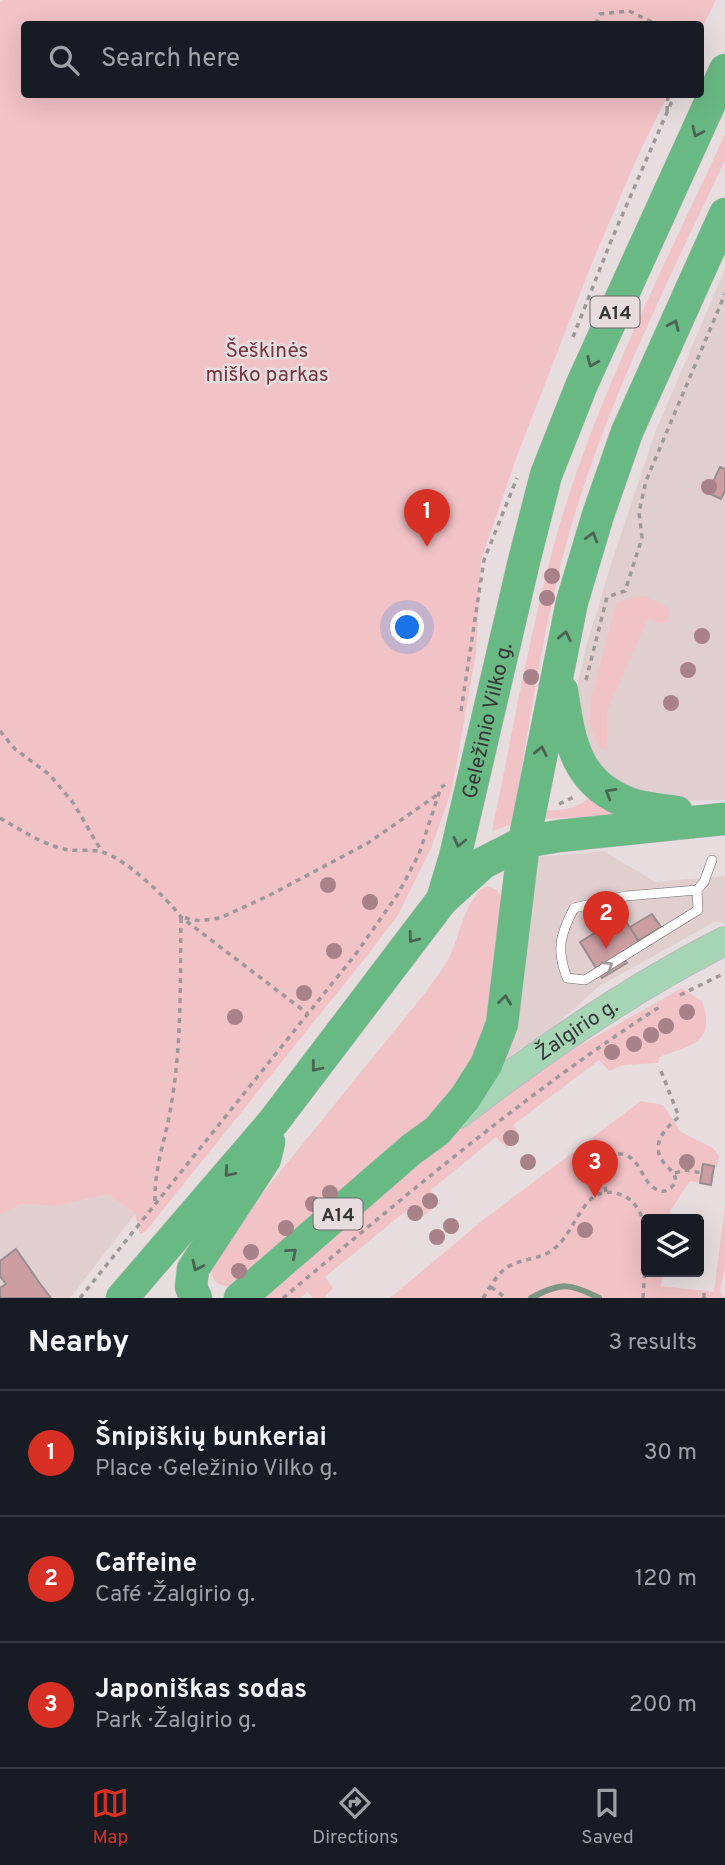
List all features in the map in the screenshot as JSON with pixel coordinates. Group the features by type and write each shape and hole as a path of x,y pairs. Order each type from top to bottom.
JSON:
{"highway":[{"name":"Geležinio Vilko g.","path":"122,1298 274,1121 442,900 455,857 546,475 594,359 725,70"},
{"name":"A14","path":"240,1298 412,1149 437,1131 465,1098 486,1065 502,1024 524,842 572,675 572,602 627,432 725,214"},
{"path":"572,675 569,735 576,758 593,782 613,796 636,806 724,819"},
{"path":"442,900 483,863 524,842 724,819"},
{"path":"196,1298 191,1287 193,1269 265,1159 274,1121"}],"main road":[{"name":"Žalgirio g.","path":"437,1131 501,1081 636,989 725,941"}],"lane":[{"path":"697,890 698,910 585,980 567,978 560,960 562,932 574,908 626,896 697,890 704,882 712,860"}],"path":[{"path":"597,21 600,14 629,11 650,21"},
{"path":"667,113 668,98"},
{"path":"572,675 607,597 625,591 642,538 639,512 646,481 725,294"},
{"path":"0,731 15,749 50,775 74,804 102,852"},
{"path":"79,1298 355,955 398,894 419,854 444,785 471,791"},
{"path":"181,917 200,921 220,918 270,895 368,843 439,793"},
{"path":"0,818 27,834 66,849 102,852 121,862 169,900 181,917 308,1014"},
{"path":"155,1204 154,1179 171,1106 180,1022 181,917"},
{"path":"673,998 725,973"},
{"path":"283,1298 495,1124 597,1047 662,1005"},
{"path":"606,1192 601,1163 606,1156 612,1154 632,1158 656,1190 663,1192 671,1189 676,1182 675,1173 663,1162 658,1152 658,1142 664,1132 679,1117 661,1071"},
{"path":"675,1173 686,1170 702,1173"},
{"path":"483,1298 504,1269 552,1251 568,1236 588,1200 597,1194 620,1194 630,1199 641,1217"},
{"path":"643,1298 644,1277"},
{"path":"491,1287 506,1298"},
{"path":"704,1291 704,1298"}],"shaded area":[{"path":"725,269 725,800 667,801 629,794 582,749 575,697 586,647 612,561 656,430"},
{"path":"604,851 655,882 725,876 725,924 716,921 598,987 546,1034 506,1062 503,1061 535,857"},
{"path":"108,1194 135,1214 70,1298 0,1298 0,1215 21,1204 57,1206"}],"green space":[{"name":"Šeškinės miško parkas","path":"716,0 704,24 704,21 21,21 21,98 666,98 640,151 592,263 517,456 481,560 476,653 452,789 432,846 398,915 145,1232 140,1234 135,1214 108,1194 57,1206 21,1204 0,1215 0,2"},
{"path":"725,134 725,160 639,346 583,488 551,608 512,824 492,831 539,605 574,479 634,329"},
{"path":"637,596 645,596 668,608 670,613 667,622 660,624 648,618 607,711 607,749 599,748 590,723 591,698 616,604"},
{"path":"594,793 624,815 540,819 541,810 570,808 584,802"},
{"path":"487,886 497,890 502,898 492,1022 476,1059 429,1122 231,1287 219,1284 212,1275 211,1266 262,1194 425,993 448,960 464,916 478,891"},
{"path":"682,988 702,1001 705,1014 704,1032 694,1043 664,1055 659,1058 658,1063 623,1065 609,1071 599,1060 513,1125 520,1136 507,1148 496,1137 431,1190 439,1204 418,1220 407,1210 325,1277 333,1288 324,1298 313,1298 308,1292 300,1298 256,1298 455,1134 542,1067"},
{"path":"641,1101 663,1105 681,1132 713,1148 719,1157 711,1185 690,1181 670,1214 641,1214 641,1277 662,1277 661,1286 714,1292 725,1206 725,1265 720,1292 725,1298 390,1298 483,1220"}],"building":[{"path":"720,467 725,469 725,491 721,499 708,493"},
{"path":"652,914 661,927 638,941 630,927"},
{"path":"627,923 640,943 621,954 627,963 602,978 580,942 606,926 610,934"},
{"path":"703,1164 714,1166 711,1185 700,1183"},
{"path":"16,1249 51,1298 0,1298 0,1288 6,1284 0,1276 0,1261"}],"waterway":[{"path":"531,1298 550,1289 565,1286 580,1289 599,1298"}],"place":[{"name":"Šnipiškių bunkeriai","path":"427,547"},
{"name":"Caffeine","path":"606,949"},
{"name":"Japoniškas sodas","path":"595,1198"}]}
